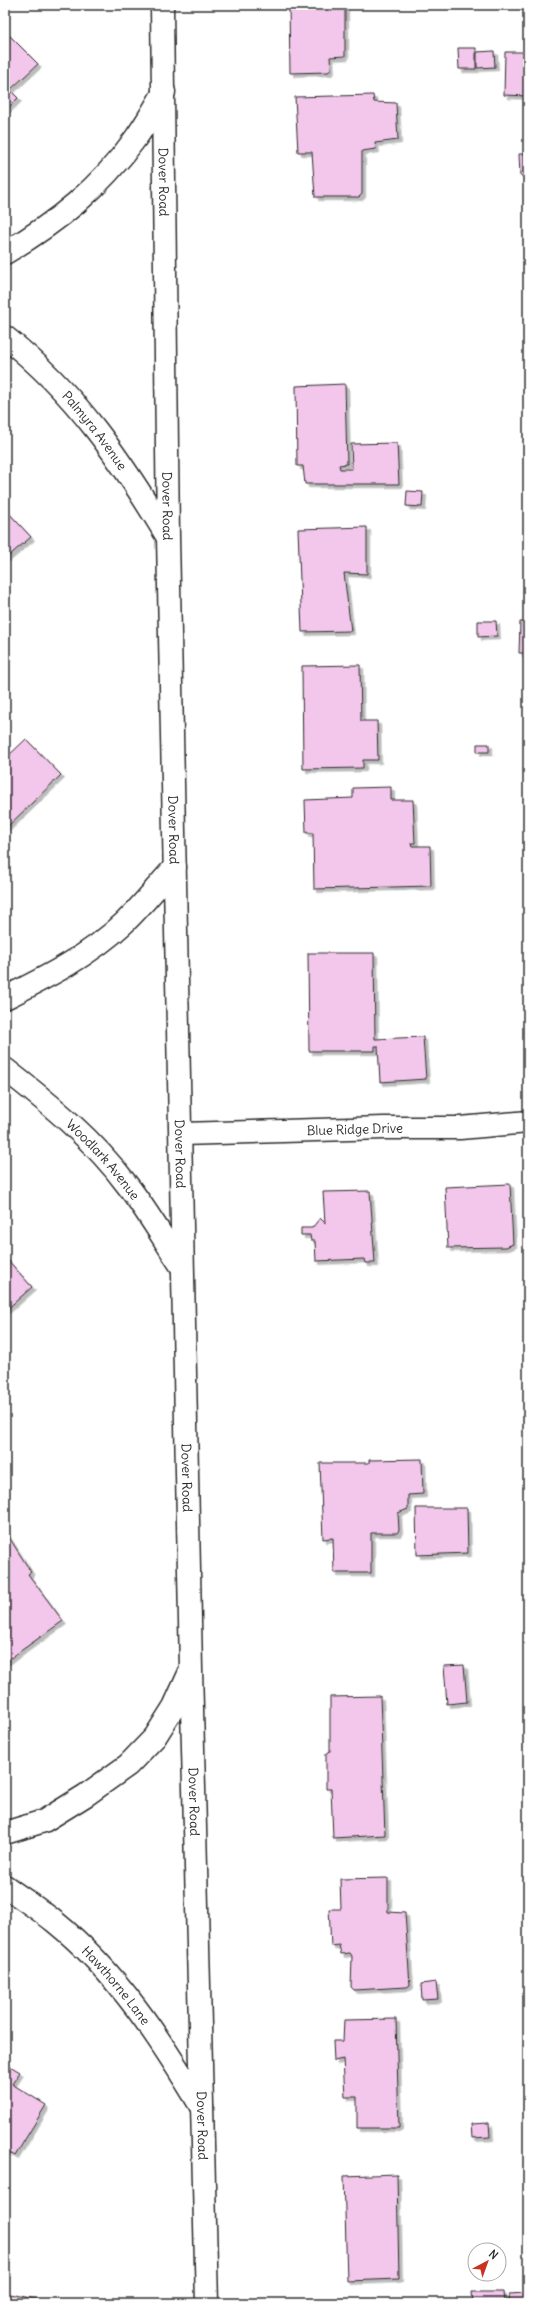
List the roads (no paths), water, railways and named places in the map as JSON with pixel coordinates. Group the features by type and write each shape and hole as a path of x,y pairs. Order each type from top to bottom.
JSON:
{"street":[{"name":"Dover Road","path":"162,5 168,537 181,1134 182,1267 207,2303"},
{"path":"5,253 46,228 81,200 111,169 136,139 164,92"},
{"name":"Palmyra Avenue","path":"5,337 64,390 100,432 132,478 168,537"},
{"path":"5,998 46,978 86,953 124,923 175,867"},
{"name":"Woodlark Avenue","path":"5,1069 52,1105 94,1147 128,1186 182,1267"},
{"name":"Blue Ridge Drive","path":"181,1134 384,1128 460,1128 528,1122"},
{"path":"5,1833 44,1821 86,1795 128,1765 155,1737 174,1707 191,1669"},
{"name":"Hawthorne Lane","path":"5,1886 55,1922 96,1960 137,2008 168,2051 202,2109"}]}
